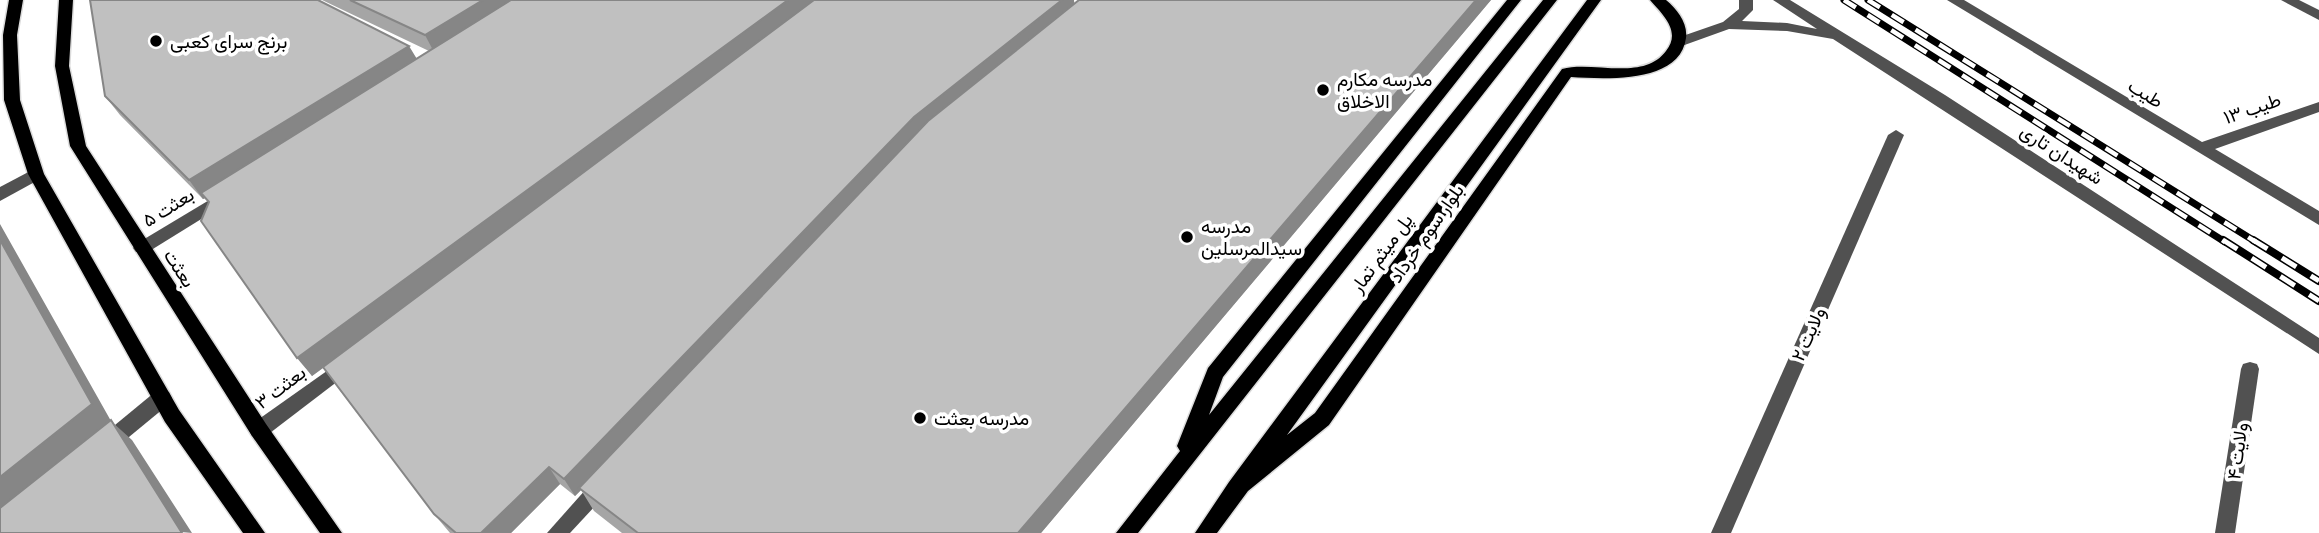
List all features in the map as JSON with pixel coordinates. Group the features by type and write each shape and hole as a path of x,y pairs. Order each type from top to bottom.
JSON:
{"main road":[{"path":"16,0 10,35 12,100 36,174 162,398 255,533"},
{"name":"بعثت","path":"66,0 62,66 78,146 259,430 332,533"},
{"path":"1126,533 1181,461 1214,373 1514,0"},
{"name":"پل میثم تمار","path":"1181,461 1550,0"},
{"name":"پل میثم تمار","path":"1205,533 1252,464 1594,0"},
{"path":"1657,0 1678,23 1675,48"},
{"name":"بلوار سوم خرداد","path":"1236,488 1322,419 1567,72 1613,75 1646,70 1675,48"}],"street":[{"path":"1675,48 1728,25 1746,10 1746,0"},
{"name":"شهیدان تاری","path":"1780,0 2319,346"},
{"name":"طیب","path":"1954,0 2317,217"},
{"path":"2287,0 2319,16"},
{"path":"1728,25 1787,27 1843,39"},
{"name":"طیب ۱۳","path":"2201,148 2317,107"},
{"name":"ولایت ۲","path":"1721,533 1896,135"},
{"path":"0,195 36,174"},
{"name":"بعثت ۵","path":"142,248 242,186"},
{"name":"بعثت ۳","path":"259,430 365,350"},
{"name":"ولایت ۴","path":"2225,533 2250,369"},
{"path":"86,460 162,398"},
{"path":"557,533 613,475"}],"building":[{"path":"90,0 318,0 409,46 189,180 105,96"},
{"path":"350,0 483,0 425,35"},
{"path":"511,0 788,0 297,358 201,221 209,202 201,193"},
{"path":"814,0 1062,0 914,117 564,479 549,467 481,533 456,533 434,514 323,367"},
{"path":"1079,0 1476,0 1018,533 638,533 579,488 928,121"},
{"path":"0,240 92,404 0,477"},
{"path":"111,420 182,533 0,533 0,508"}],"railway":[{"path":"1844,0 2225,242"},
{"path":"1868,0 2256,242"},
{"path":"2223,240 2319,301"},
{"path":"2253,240 2319,281"}],"place":[{"name":"برنج سرای کعبی","path":"156,41"},
{"name":"مدرسه مکارم الاخلاق","path":"1323,90"},
{"name":"مدرسه سیدالمرسلین","path":"1187,237"},
{"name":"مدرسه بعثت","path":"920,418"}]}
